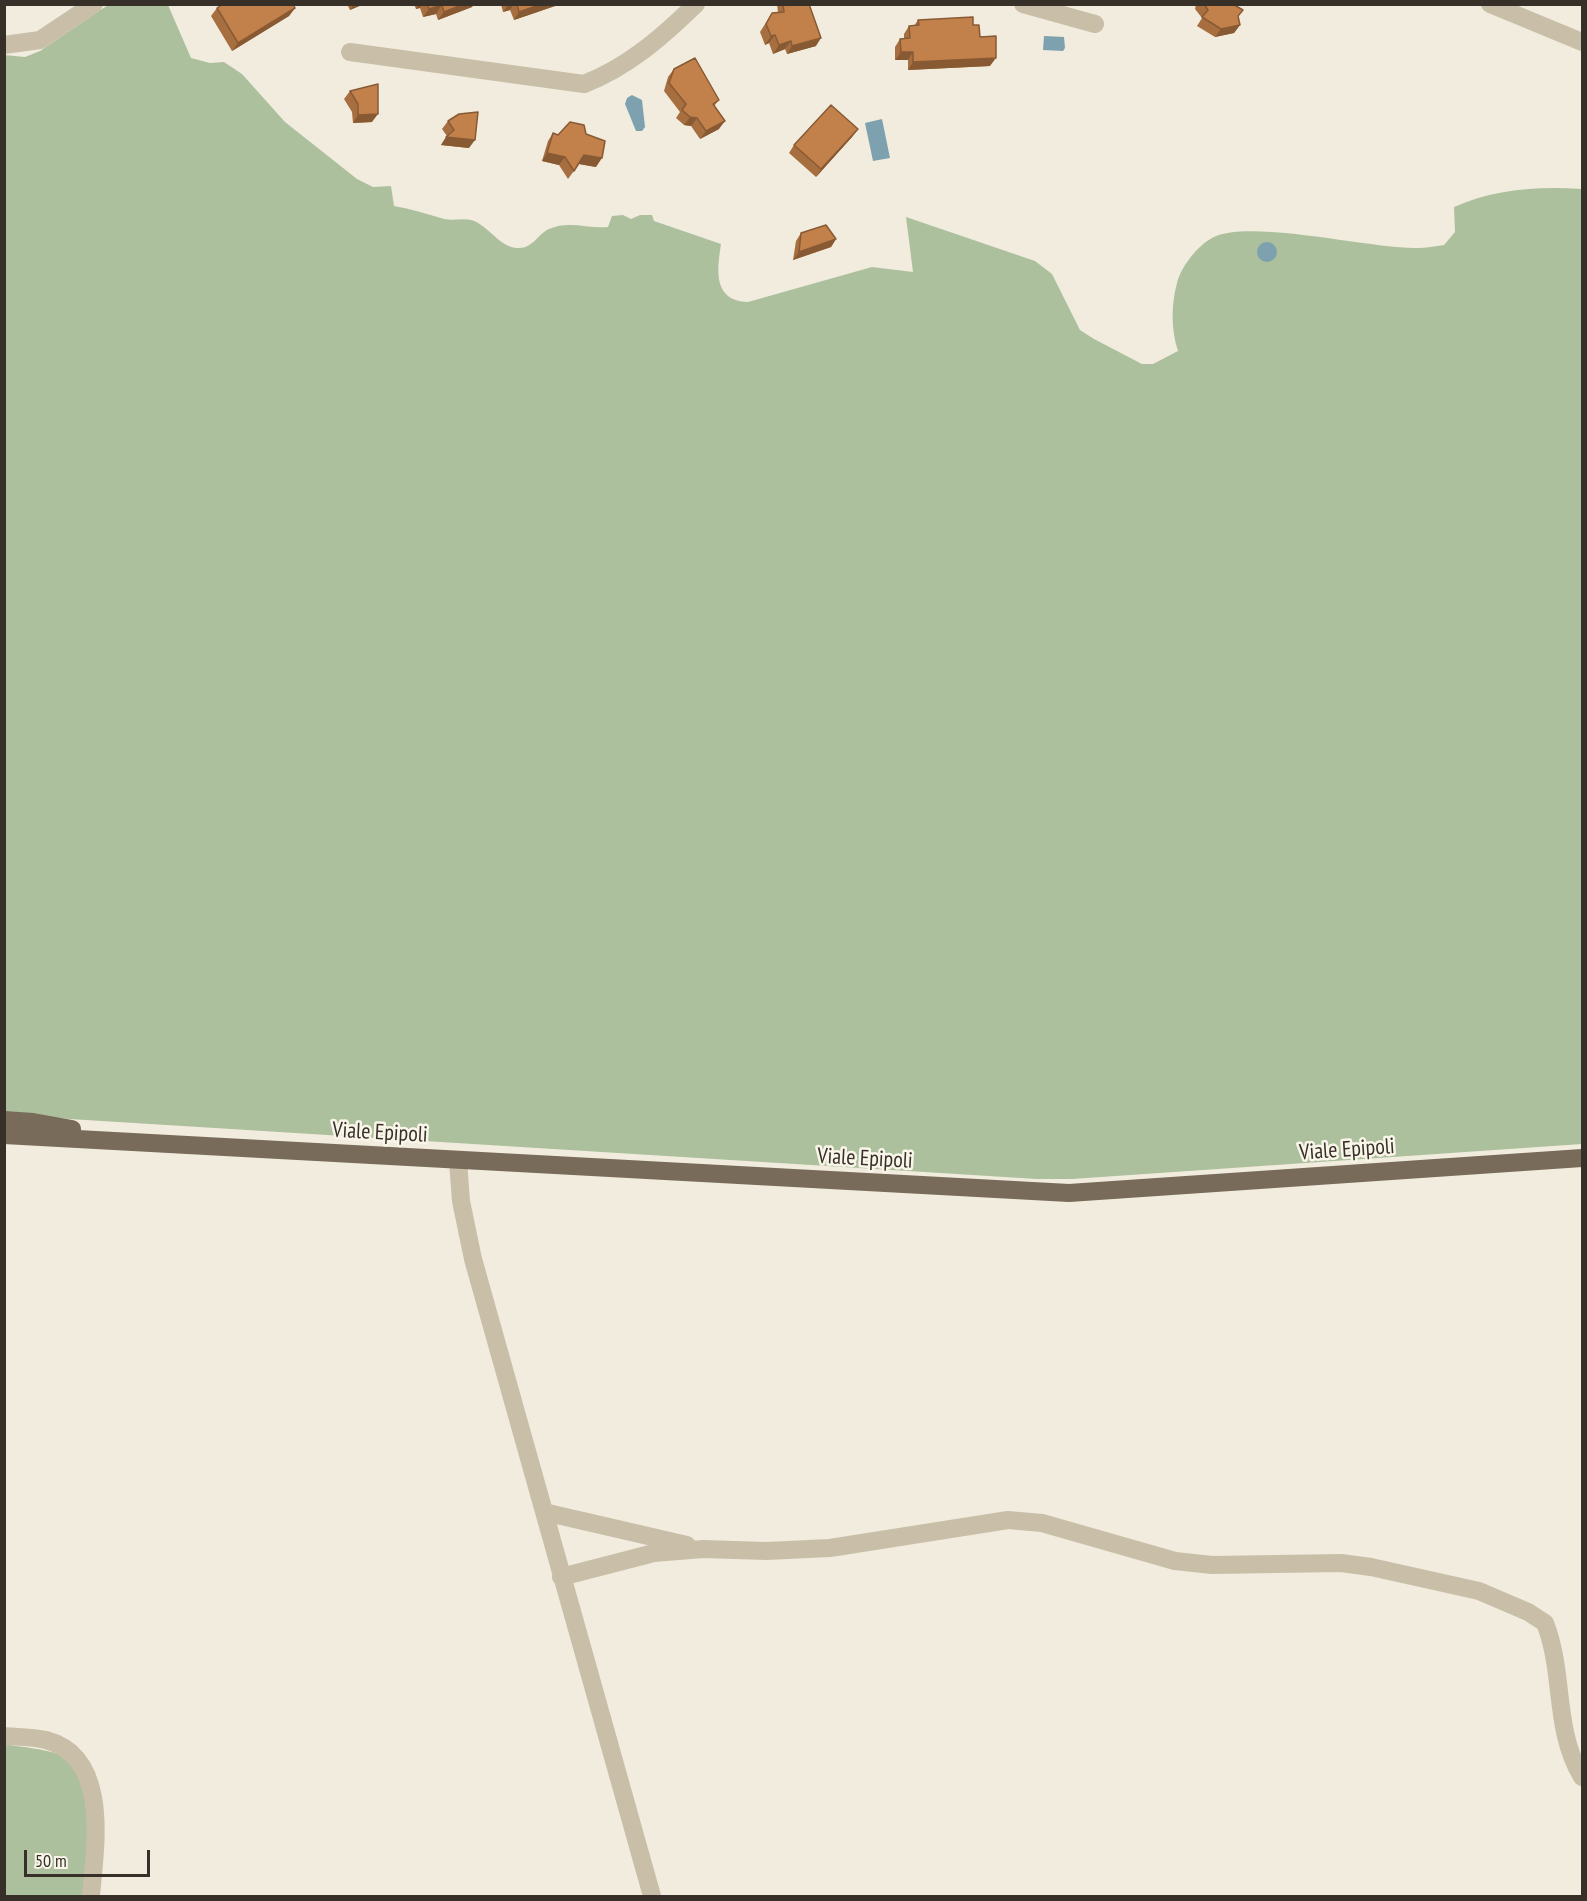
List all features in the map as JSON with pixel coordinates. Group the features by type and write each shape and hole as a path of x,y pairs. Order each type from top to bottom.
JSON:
{"main road":[{"path":"4,1120 33,1122 144,1143"},
{"path":"4,1135 144,1143"},
{"name":"Viale Epipoli","path":"144,1143 1069,1193 1582,1158"}],"street":[{"path":"4,45 40,40 94,4"},
{"path":"350,52 584,84 606,76 660,39 696,4"},
{"path":"1023,4 1095,24"},
{"path":"1490,4 1582,42"},
{"path":"4,1126 33,1122"},
{"path":"458,1161 461,1201 473,1259 652,1896"},
{"path":"544,1512 703,1549"},
{"path":"561,1578 654,1553 703,1549 766,1551 830,1548 1008,1520 1042,1523 1175,1561 1262,1566 1341,1563 1479,1591 1528,1612 1545,1623 1557,1664 1563,1728 1572,1760 1582,1777"},
{"path":"4,1736 48,1740 66,1750 85,1770 95,1796 91,1896"}],"green space":[{"path":"108,5 168,5 191,58 210,63 224,62 242,74 285,122 357,179 373,187 391,186 394,206 444,219 471,220 506,245 519,248 528,246 545,231 556,226 608,227 612,216 623,215 631,219 640,215 652,215 654,221 721,244 719,274 723,290 728,296 748,302 872,267 913,272 906,217 1035,261 1052,274 1080,330 1142,364 1153,364 1178,351 1173,317 1177,283 1190,258 1212,238 1229,233 1253,231 1396,247 1430,247 1444,245 1455,232 1454,207 1469,201 1517,190 1582,189 1582,1144 1072,1179 1037,1179 5,1115 4,55 25,57 40,51"},
{"path":"4,1744 58,1754 75,1769 87,1802 89,1822 87,1896 5,1896"}],"water":[{"path":"1044,36 1064,37 1063,51 1043,50"},
{"path":"632,95 642,100 645,127 642,131 636,131 625,104 627,98"},
{"path":"882,119 890,158 873,161 865,123"},
{"path":"1263,242 1271,242 1277,248 1277,256 1271,262 1263,262 1257,256 1257,248"}],"building":[{"path":"223,4 293,4 295,8 238,43 217,8"},
{"path":"427,4 464,4 444,12 442,5 429,9"},
{"path":"517,4 542,4 519,12"},
{"path":"783,4 809,4 821,38 792,46 791,41 779,45 775,35 771,36 766,24 772,13 784,12"},
{"path":"1204,4 1237,4 1236,6 1243,10 1238,16 1240,25 1221,29 1202,17 1208,10"},
{"path":"973,17 973,25 979,25 980,37 996,36 996,58 913,62 913,52 901,52 900,39 910,38 909,26 919,25 918,20"},
{"path":"695,58 719,100 713,104 725,121 706,131 697,118 690,117 682,110 686,104 669,83 674,69"},
{"path":"378,84 378,114 358,115 358,104 350,91"},
{"path":"831,105 858,129 821,169 794,145"},
{"path":"478,112 475,140 446,137 454,130 448,121 459,114"},
{"path":"570,122 584,125 586,134 605,141 602,158 584,155 574,171 565,157 547,153 553,133 558,135"},
{"path":"826,225 836,239 799,252 801,233"}]}
